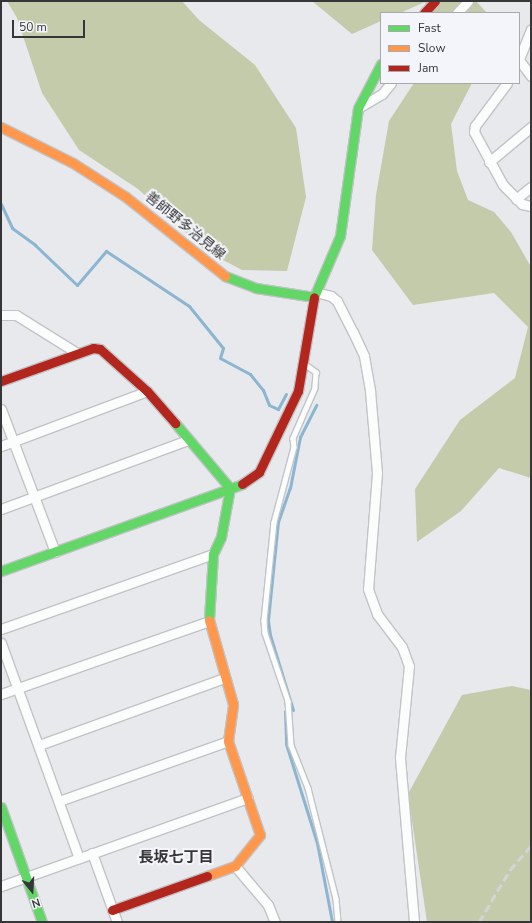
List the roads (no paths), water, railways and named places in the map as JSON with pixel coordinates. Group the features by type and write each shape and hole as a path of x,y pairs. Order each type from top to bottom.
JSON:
{"street":[{"path":"425,12 436,1"},
{"path":"458,12 468,1"},
{"path":"520,56 531,29"},
{"path":"520,60 531,76"},
{"path":"1,571 250,480 266,461 298,391 305,364 309,312 340,236 358,108 380,66"},
{"path":"358,108 382,94 391,84"},
{"path":"506,84 475,126 474,132 489,162 503,185 516,199 531,206"},
{"name":"善師野多治見線","path":"1,127 73,163 126,197 222,275 256,288 315,295"},
{"path":"489,162 531,127"},
{"path":"516,199 531,187"},
{"path":"315,295 331,296 350,326 364,356 370,391 377,473 368,589 378,614 402,647 409,666 400,758 414,922"},
{"path":"1,315 16,315 77,353"},
{"path":"1,380 77,353 93,348 100,349 147,392 230,488"},
{"path":"1,446 147,392"},
{"path":"1,409 54,552"},
{"path":"1,509 188,440"},
{"path":"112,910 235,866 260,836 228,741 233,704 224,678 209,621 213,554 221,537 230,488"},
{"path":"1,629 213,554"},
{"path":"1,694 209,621"},
{"path":"1,643 79,858"},
{"path":"39,745 224,678"},
{"path":"59,801 228,741"},
{"path":"1,886 248,798"},
{"path":"1,807 42,922"},
{"path":"92,853 117,922"},
{"path":"235,866 268,905 276,922"}],"lane":[{"path":"305,364 316,372 315,388 293,438 294,447 274,522 264,620 265,633 288,701 291,745 308,788 336,899 338,922"}],"waterway":[{"path":"1,204 12,228 35,245 77,285 106,251 189,306 223,348 220,358 250,374 263,390 269,405 278,409 286,394"},
{"path":"293,710 270,635 268,620 278,522 290,488 300,437 316,405"},
{"path":"285,711 286,744 317,843 332,922"}],"railway":[{"path":"479,922 510,870 531,846"}],"district":[{"name":"長坂七丁目","path":"176,858"}]}
